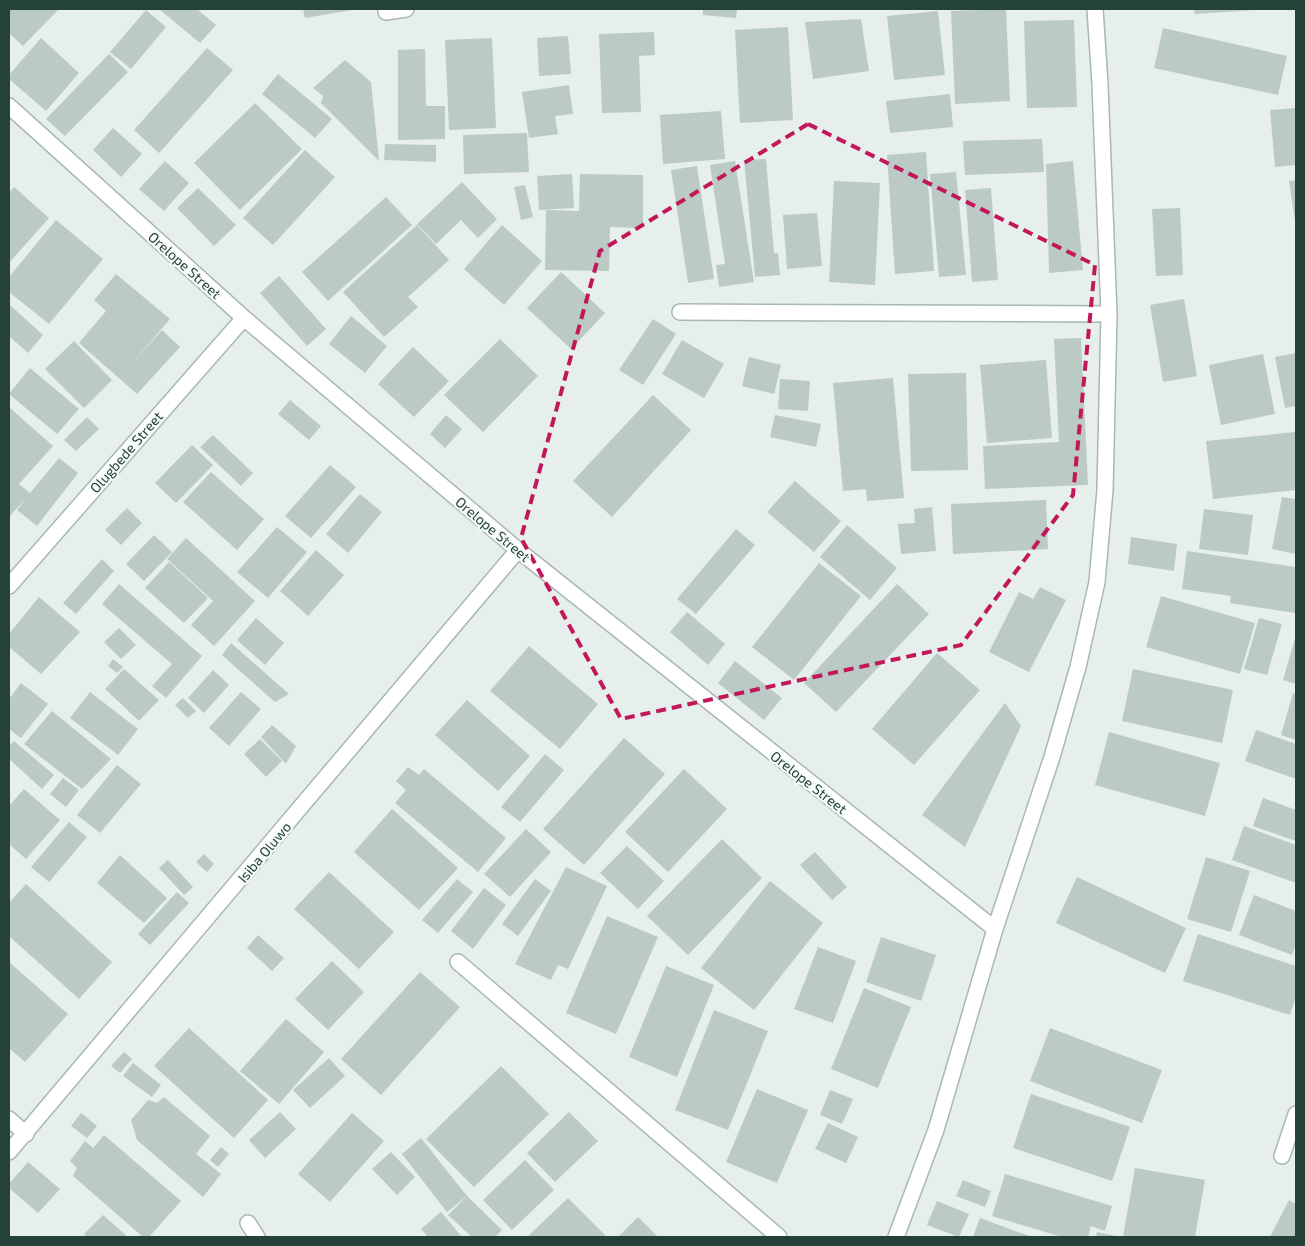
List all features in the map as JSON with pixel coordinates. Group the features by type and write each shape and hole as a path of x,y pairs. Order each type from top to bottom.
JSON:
{"street":[{"path":"386,12 406,9"},
{"path":"896,1237 936,1130 995,929 1052,757 1078,667 1097,582 1105,490 1109,314 1100,84 1095,9"},
{"name":"Orelope Street","path":"9,106 244,318 518,550 995,929"},
{"path":"680,312 1109,314"},
{"name":"Olugbede Street","path":"11,580 244,318"},
{"name":"Isiba Oluwo","path":"9,1152 518,550"},
{"path":"458,962 779,1237"},
{"path":"1282,1156 1296,1114"},
{"path":"9,1119 26,1134"},
{"path":"248,1223 258,1237"}],"highlighted area":[{"path":"808,124 1095,265 1073,495 961,645 621,719 521,538 600,251"}],"building":[{"path":"9,9 59,9 23,46 9,33"},
{"path":"159,9 197,9 216,25 200,43"},
{"path":"303,9 351,9 352,10 305,18"},
{"path":"703,9 737,9 736,18 703,15"},
{"path":"1006,9 1010,101 955,104 951,11"},
{"path":"1194,9 1255,9 1255,10 1195,14"},
{"path":"146,10 166,27 131,69 110,52"},
{"path":"938,11 945,75 894,80 887,16"},
{"path":"861,19 869,71 813,79 805,22"},
{"path":"1074,20 1077,107 1027,108 1024,21"},
{"path":"788,27 793,120 740,123 735,30"},
{"path":"1163,28 1287,56 1278,95 1154,68"},
{"path":"654,32 655,55 639,56 641,112 602,113 599,34"},
{"path":"568,36 571,74 539,76 537,38"},
{"path":"41,38 79,73 46,111 9,79 9,75"},
{"path":"492,38 496,128 449,130 445,40"},
{"path":"207,48 233,70 159,153 134,130"},
{"path":"425,49 426,106 445,106 445,139 398,140 398,50"},
{"path":"109,54 128,72 65,136 46,119"},
{"path":"345,60 371,82 379,161 321,103 323,96 313,88"},
{"path":"278,74 332,119 315,138 262,94"},
{"path":"569,85 573,114 555,116 558,134 529,138 522,92"},
{"path":"950,94 953,127 890,133 886,101"},
{"path":"255,103 302,149 240,210 194,163"},
{"path":"1296,108 1296,165 1275,167 1270,110"},
{"path":"721,111 725,159 663,164 660,115"},
{"path":"113,128 142,154 121,177 93,150"},
{"path":"527,133 529,172 464,174 463,135"},
{"path":"1042,139 1044,172 965,175 963,141"},
{"path":"385,144 436,145 436,162 384,160"},
{"path":"305,150 335,177 273,245 243,218"},
{"path":"926,152 934,271 895,274 887,155"},
{"path":"766,159 774,253 778,253 780,275 755,277 744,160"},
{"path":"165,161 189,183 164,211 139,189"},
{"path":"735,161 754,282 719,287 716,265 725,264 710,165"},
{"path":"1073,161 1083,270 1049,273 1046,164"},
{"path":"697,166 714,279 688,283 671,170"},
{"path":"956,172 966,275 939,277 930,174"},
{"path":"572,174 574,208 539,210 537,176"},
{"path":"580,174 643,175 643,228 610,227 609,271 545,270 546,210 579,211"},
{"path":"1296,180 1296,221 1295,221 1289,181"},
{"path":"834,181 880,183 875,285 829,282"},
{"path":"462,182 497,219 478,238 461,220 436,244 417,224"},
{"path":"525,185 533,217 521,220 514,187"},
{"path":"14,187 49,218 9,263 9,193"},
{"path":"198,188 236,225 214,246 177,208"},
{"path":"991,188 998,280 972,282 965,190"},
{"path":"386,197 412,225 328,301 302,272"},
{"path":"1180,208 1183,275 1156,276 1152,209"},
{"path":"817,213 822,266 787,269 783,215"},
{"path":"56,220 103,259 49,324 9,292 9,277"},
{"path":"417,225 449,260 408,297 418,307 384,337 343,292"},
{"path":"502,225 542,261 504,305 464,269"},
{"path":"561,272 605,313 571,349 527,308"},
{"path":"116,274 170,319 130,366 162,330 180,347 137,394 79,343 106,311 94,300"},
{"path":"279,276 326,329 307,346 260,293"},
{"path":"1184,299 1197,376 1163,382 1150,305"},
{"path":"9,304 43,335 28,353 9,336"},
{"path":"351,316 387,346 365,373 329,344"},
{"path":"653,319 676,334 643,385 619,370"},
{"path":"1081,338 1088,485 985,489 983,446 1059,442 1054,339"},
{"path":"500,339 538,376 483,432 444,395"},
{"path":"682,340 724,364 704,398 662,374"},
{"path":"74,341 112,380 84,408 45,369"},
{"path":"413,347 449,381 414,417 378,384"},
{"path":"1296,353 1296,406 1285,408 1275,357"},
{"path":"1263,354 1275,414 1221,425 1209,365"},
{"path":"749,357 781,365 774,394 742,386"},
{"path":"1046,360 1052,438 987,443 980,365"},
{"path":"30,368 79,409 57,434 9,394"},
{"path":"966,373 968,470 911,471 908,374"},
{"path":"893,378 904,498 867,501 866,489 843,491 833,383"},
{"path":"780,379 810,381 808,411 778,409"},
{"path":"653,395 691,430 612,517 573,481"},
{"path":"290,400 321,426 309,440 278,414"},
{"path":"9,407 53,446 19,484 30,493 59,458 78,473 37,526 17,510 26,498 9,517"},
{"path":"446,415 462,429 445,448 430,434"},
{"path":"775,415 821,424 816,447 770,437"},
{"path":"87,417 99,429 76,451 64,440"},
{"path":"1296,432 1296,490 1213,499 1206,441"},
{"path":"213,435 253,473 241,486 200,447"},
{"path":"192,445 213,465 176,503 155,483"},
{"path":"330,465 356,487 311,538 285,516"},
{"path":"211,472 264,519 237,550 183,502"},
{"path":"795,481 841,521 814,552 767,512"},
{"path":"360,494 382,512 348,553 326,534"},
{"path":"1282,497 1296,499 1296,554 1272,549"},
{"path":"1046,500 1048,549 953,554 951,504"},
{"path":"932,507 936,551 901,554 898,524 915,523 914,509"},
{"path":"127,508 142,523 121,545 105,530"},
{"path":"1204,509 1253,515 1248,555 1199,549"},
{"path":"847,525 897,568 870,600 820,557"},
{"path":"277,527 307,552 268,598 237,572"},
{"path":"736,529 755,545 696,614 677,599"},
{"path":"154,535 172,552 144,581 126,564"},
{"path":"1131,537 1177,544 1174,571 1128,564"},
{"path":"186,538 255,601 214,646 191,625 213,601 167,559"},
{"path":"316,550 344,575 308,616 280,591"},
{"path":"1187,551 1296,567 1295,613 1230,603 1231,596 1182,589"},
{"path":"102,559 114,571 76,614 63,603"},
{"path":"169,562 208,598 184,623 145,588"},
{"path":"819,563 861,596 794,680 752,647"},
{"path":"119,584 202,656 166,698 152,686 172,664 102,604"},
{"path":"897,584 929,614 836,712 804,683"},
{"path":"1040,587 1066,600 1029,672 989,652 1019,592 1033,599"},
{"path":"1161,596 1255,623 1240,674 1146,647"},
{"path":"39,597 80,632 41,674 9,647 9,634"},
{"path":"687,612 725,644 708,665 670,632"},
{"path":"256,618 284,643 265,665 237,640"},
{"path":"1259,618 1282,624 1267,675 1244,669"},
{"path":"119,628 136,645 121,659 104,642"},
{"path":"1296,635 1296,684 1283,680"},
{"path":"231,643 289,694 275,702 222,655"},
{"path":"529,646 598,704 560,749 490,691"},
{"path":"937,653 980,690 914,765 872,729"},
{"path":"113,659 123,667 117,673 108,666"},
{"path":"735,661 782,698 764,720 718,683"},
{"path":"124,669 159,700 139,721 105,689"},
{"path":"1133,669 1233,690 1222,743 1122,721"},
{"path":"213,670 229,685 204,713 188,698"},
{"path":"21,683 48,704 21,738 9,729 9,699"},
{"path":"90,692 138,729 118,755 70,718"},
{"path":"241,692 261,709 229,746 209,728"},
{"path":"1293,693 1296,694 1296,740 1281,735"},
{"path":"183,698 196,711 188,718 175,705"},
{"path":"467,700 530,756 498,791 435,735"},
{"path":"1005,703 1021,726 965,847 922,815"},
{"path":"52,711 111,759 82,789 24,744"},
{"path":"272,725 296,746 286,764 261,737"},
{"path":"1256,730 1296,744 1296,779 1245,761"},
{"path":"1109,732 1220,763 1205,816 1095,785"},
{"path":"624,738 665,774 584,865 543,829"},
{"path":"260,739 282,761 266,777 244,754"},
{"path":"14,741 54,775 42,789 9,759 9,746"},
{"path":"545,754 564,770 520,822 501,807"},
{"path":"117,765 141,784 100,833 77,815"},
{"path":"408,767 419,775 424,769 506,838 478,872 395,803 406,790 396,781"},
{"path":"684,769 727,809 668,872 625,832"},
{"path":"63,778 79,790 66,807 50,794"},
{"path":"24,789 60,820 26,859 9,844 9,806"},
{"path":"1263,798 1296,810 1296,841 1253,826"},
{"path":"392,809 458,868 419,910 354,852"},
{"path":"69,822 87,837 49,882 31,867"},
{"path":"1244,826 1296,845 1296,883 1232,860"},
{"path":"526,829 551,852 510,897 484,874"},
{"path":"722,839 762,878 688,955 647,916"},
{"path":"627,846 664,881 638,909 600,873"},
{"path":"815,852 847,887 832,900 800,865"},
{"path":"204,854 214,864 207,872 196,862"},
{"path":"120,855 167,898 144,923 97,883"},
{"path":"1206,857 1250,871 1231,932 1187,919"},
{"path":"168,860 193,887 184,895 159,868"},
{"path":"566,867 607,886 568,969 558,965 551,980 515,964"},
{"path":"329,872 394,932 359,969 294,909"},
{"path":"1077,877 1186,928 1165,973 1056,923"},
{"path":"457,879 473,892 438,933 422,920"},
{"path":"535,879 551,891 518,936 502,924"},
{"path":"770,881 823,923 754,1010 701,968"},
{"path":"26,884 112,962 79,999 9,936 9,903"},
{"path":"484,888 506,905 473,949 451,931"},
{"path":"177,892 189,903 150,945 138,934"},
{"path":"1254,895 1296,911 1296,945 1292,955 1239,935"},
{"path":"607,916 658,937 616,1034 566,1013"},
{"path":"1198,934 1296,966 1296,996 1290,1015 1183,981"},
{"path":"258,935 284,958 272,971 247,948"},
{"path":"881,937 936,955 921,1001 866,982"},
{"path":"818,947 856,961 833,1023 794,1009"},
{"path":"332,961 364,992 328,1030 295,999"},
{"path":"9,962 68,1014 25,1062 9,1048"},
{"path":"666,966 714,985 677,1077 629,1057"},
{"path":"420,972 460,1007 381,1095 341,1059"},
{"path":"864,988 911,1007 878,1088 831,1069"},
{"path":"714,1010 768,1031 728,1130 675,1110"},
{"path":"286,1019 324,1052 279,1104 240,1071"},
{"path":"189,1028 268,1100 234,1138 154,1066"},
{"path":"1050,1028 1162,1070 1142,1123 1030,1081"},
{"path":"124,1052 132,1059 120,1073 111,1066"},
{"path":"329,1058 345,1076 310,1108 293,1090"},
{"path":"133,1063 161,1085 152,1097 123,1076"},
{"path":"501,1066 549,1114 474,1187 426,1139"},
{"path":"757,1089 808,1110 777,1183 726,1162"},
{"path":"830,1090 853,1099 842,1124 820,1115"},
{"path":"1031,1094 1130,1127 1112,1181 1013,1148"},
{"path":"164,1097 210,1136 196,1154 221,1174 203,1197 137,1140 131,1120 148,1100 157,1103"},
{"path":"280,1112 296,1129 265,1158 249,1140"},
{"path":"569,1112 598,1141 555,1182 527,1153"},
{"path":"81,1113 97,1126 87,1138 71,1126"},
{"path":"352,1113 384,1141 330,1202 298,1174"},
{"path":"828,1123 858,1137 846,1163 815,1149"},
{"path":"104,1135 181,1201 149,1237 143,1237 73,1176 77,1168 70,1161 85,1141 93,1148"},
{"path":"421,1138 467,1196 447,1212 402,1154"},
{"path":"221,1147 229,1154 218,1167 210,1160"},
{"path":"391,1152 415,1177 397,1195 372,1169"},
{"path":"525,1160 554,1190 512,1230 483,1200"},
{"path":"28,1162 60,1189 38,1213 9,1188 9,1184"},
{"path":"1135,1168 1205,1180 1195,1237 1123,1237"},
{"path":"1005,1174 1112,1206 1105,1231 1091,1226 1088,1237 1062,1237 992,1216"},
{"path":"963,1180 991,1191 985,1207 956,1196"},
{"path":"467,1196 502,1230 495,1237 472,1237 448,1215"},
{"path":"568,1198 605,1235 603,1237 527,1237"},
{"path":"1289,1200 1296,1204 1296,1237 1270,1237"},
{"path":"937,1201 969,1214 959,1237 927,1225"},
{"path":"441,1212 462,1237 428,1237 421,1229"},
{"path":"103,1215 128,1237 87,1237 84,1234"},
{"path":"638,1217 658,1237 618,1237"},
{"path":"980,1218 1032,1237 973,1237"},
{"path":"1097,1232 1116,1236 1096,1237"}]}
